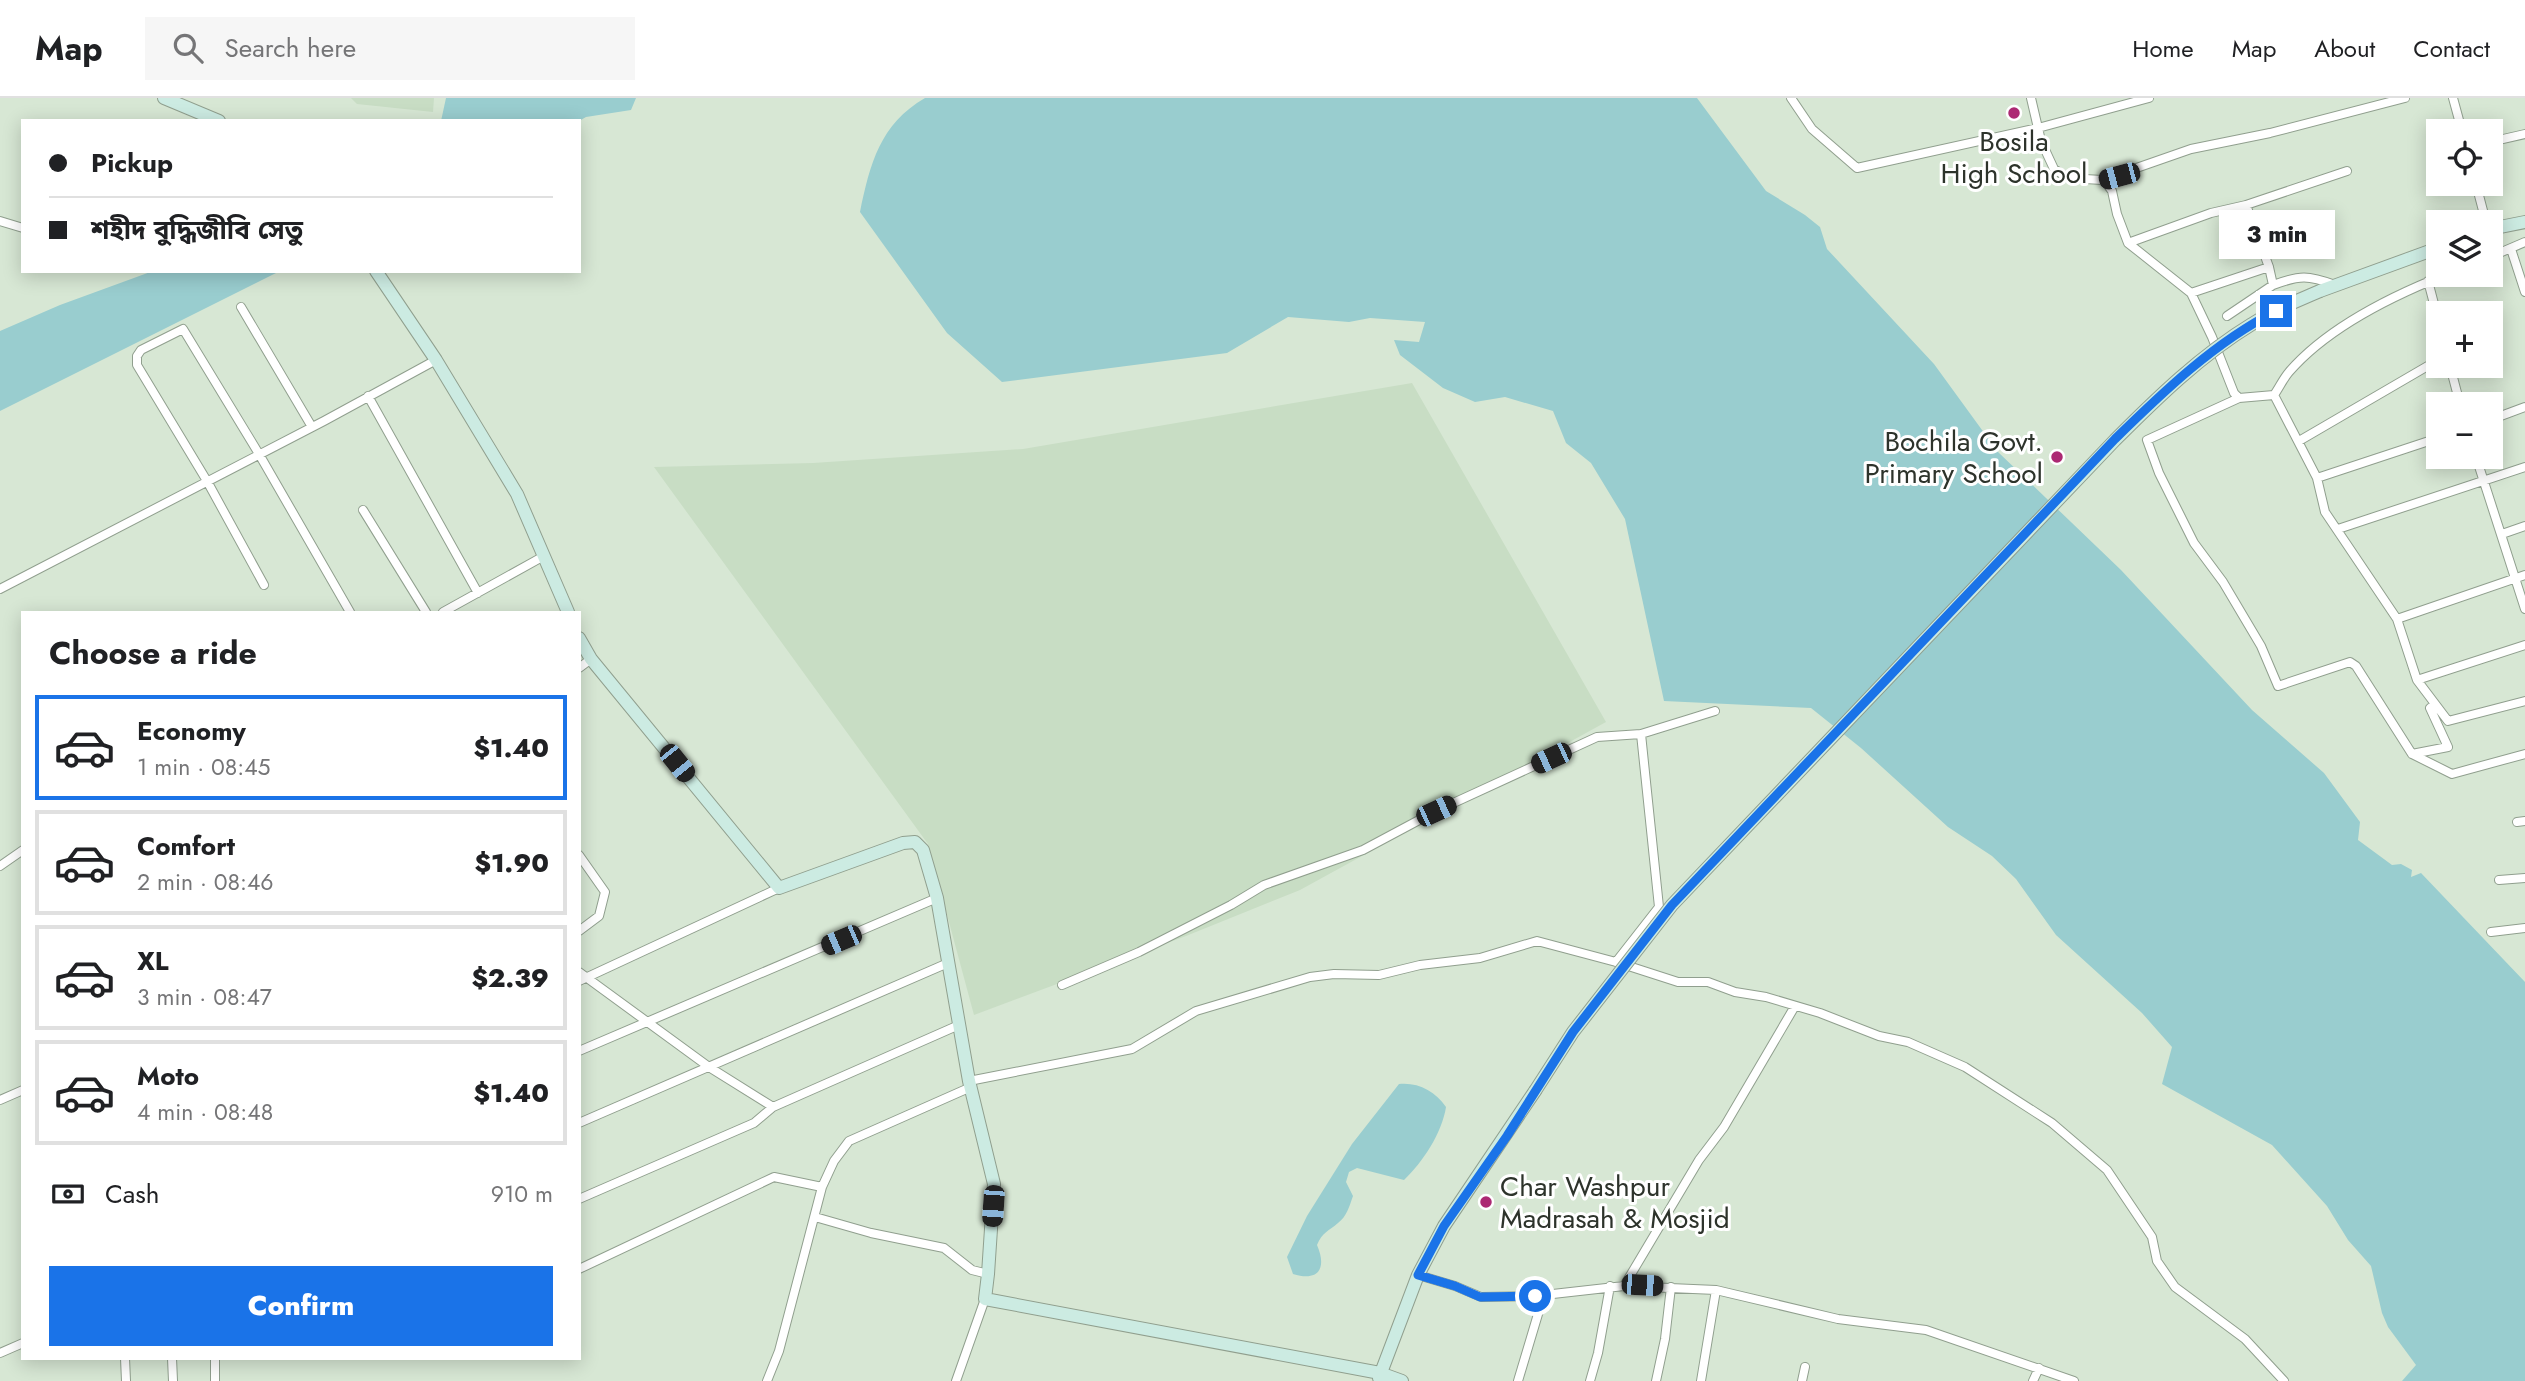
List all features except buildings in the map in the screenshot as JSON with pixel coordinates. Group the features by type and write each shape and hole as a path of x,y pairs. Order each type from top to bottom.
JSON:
{"street":[{"path":"164,98 214,119"},
{"path":"1791,98 1812,129 1857,168 2038,128 2149,98"},
{"path":"2031,98 2038,128 2054,169 2068,178 2102,180 2191,149 2270,133 2405,98"},
{"path":"2453,98 2459,119"},
{"path":"2503,139 2525,134"},
{"path":"2128,243 2347,171"},
{"path":"2102,180 2112,191 2128,243 2191,293 2234,393 2239,398"},
{"path":"2246,205 2273,285"},
{"path":"0,220 21,227"},
{"path":"2503,226 2525,222"},
{"path":"2503,252 2525,242"},
{"path":"2511,249 2525,292"},
{"path":"1379,1377 1418,1275 1444,1226 1573,1032 1672,905 2115,439 2156,400 2236,334 2265,316 2335,285 2426,252"},
{"path":"2191,293 2269,267"},
{"path":"377,273 436,359 517,494 568,611"},
{"path":"2227,316 2273,285 2294,277 2310,276 2335,285"},
{"path":"2274,395 2289,372 2342,327 2426,282"},
{"path":"241,307 312,427"},
{"path":"264,585 207,481 137,365 137,356 141,350 183,329 259,454 348,611"},
{"path":"0,589 312,427 436,359"},
{"path":"2299,441 2426,367"},
{"path":"2274,395 2239,398 2147,440 2159,473 2194,543 2223,582 2261,646 2278,686 2350,662 2356,666 2412,754 2452,774 2525,754"},
{"path":"2274,395 2317,478 2325,512 2397,619 2417,680 2434,705 2448,722 2525,701"},
{"path":"368,396 478,593"},
{"path":"2503,415 2525,407"},
{"path":"2317,478 2426,442"},
{"path":"2338,529 2525,467"},
{"path":"2480,469 2502,534 2521,576 2525,609"},
{"path":"363,510 425,611"},
{"path":"2502,534 2525,526"},
{"path":"445,611 544,556"},
{"path":"2397,619 2521,576"},
{"path":"581,642 591,659 779,888"},
{"path":"2417,680 2525,645"},
{"path":"581,666 591,659"},
{"path":"2412,754 2448,747 2430,708 2434,705"},
{"path":"1062,985 1139,952 1264,885 1363,850 1436,811 1597,737 1641,734 1715,711"},
{"path":"1616,962 1660,907 1641,734"},
{"path":"584,979 779,888 903,843 915,842 923,850 937,898 970,1084 994,1184 985,1299 956,1381"},
{"path":"0,866 21,851"},
{"path":"581,858 605,892 599,916 581,930"},
{"path":"2499,880 2525,878"},
{"path":"581,1050 937,898"},
{"path":"2491,932 2525,928"},
{"path":"767,1381 779,1351 822,1187 834,1161 849,1141 970,1084 1132,1049 1196,1010 1310,977 1334,974 1379,975 1420,965 1480,958 1537,941 1678,982 1708,982 1735,992 1766,997 1879,1036 1908,1042 1965,1067 2052,1123 2107,1171 2152,1237 2157,1261 2175,1287 2245,1339 2284,1381"},
{"path":"581,1122 948,963"},
{"path":"584,979 650,1022 709,1067 773,1107"},
{"path":"1624,1286 1699,1160 1724,1127 1795,1006"},
{"path":"581,1198 754,1123 773,1107 959,1025"},
{"path":"0,1100 21,1091"},
{"path":"581,1268 774,1177 822,1187"},
{"path":"815,1217 871,1233 944,1248 972,1270 988,1274"},
{"path":"1418,1275 1480,1297 1544,1294 1610,1286 1716,1290 1827,1317 1926,1331 2074,1381"},
{"path":"1590,1381 1610,1286"},
{"path":"1656,1381 1665,1339 1671,1287"},
{"path":"1701,1381 1716,1290"},
{"path":"1518,1381 1544,1294"},
{"path":"985,1299 1402,1381"},
{"path":"0,1353 21,1344"},
{"path":"125,1360 126,1381"},
{"path":"172,1360 173,1381"},
{"path":"215,1360 215,1381"},
{"path":"1802,1381 1805,1367"},
{"path":"2033,1381 2039,1368"}],"shaded area":[{"path":"351,98 434,98 433,112 357,104"},
{"path":"1412,383 1606,722 1300,890 1186,936 974,1015 928,844 654,467 813,463 1023,449"}],"water":[{"path":"446,98 636,98 631,110 581,120 441,119"},
{"path":"925,98 1697,98 1766,191 1820,227 1827,249 1934,364 1998,452 2121,570 2252,710 2324,773 2360,822 2358,840 2392,865 2401,864 2412,870 2411,877 2421,873 2525,982 2525,1381 2402,1381 2416,1365 2388,1327 2371,1266 2348,1240 2327,1206 2272,1145 2162,1084 2172,1047 2142,1013 2056,935 2016,879 1992,856 1948,827 1861,748 1811,708 1664,701 1625,519 1591,463 1566,443 1553,411 1505,397 1475,402 1443,388 1400,355 1394,340 1419,342 1425,322 1370,318 1349,322 1288,317 1227,353 1002,382 947,333 860,212 879,147 897,120"},
{"path":"148,273 276,273 0,411 0,331 60,305"},
{"path":"1399,1084 1426,1089 1437,1096 1446,1107 1431,1147 1404,1180 1357,1168 1349,1172 1346,1182 1353,1196 1344,1217 1323,1234 1317,1245 1321,1266 1315,1274 1309,1276 1293,1274 1287,1257 1307,1216 1352,1144"}],"place":[{"name":"Bosila High School","path":"2014,113"},
{"name":"Bochila Govt. Primary School","path":"2057,457"},
{"name":"Char Washpur Madrasah & Mosjid","path":"1486,1202"}],"route":[{"path":"1535,1296 1480,1297 1418,1275 1444,1226 1606,987 1672,905 1729,843 2115,439 2200,361 2236,334 2276,311"}]}
